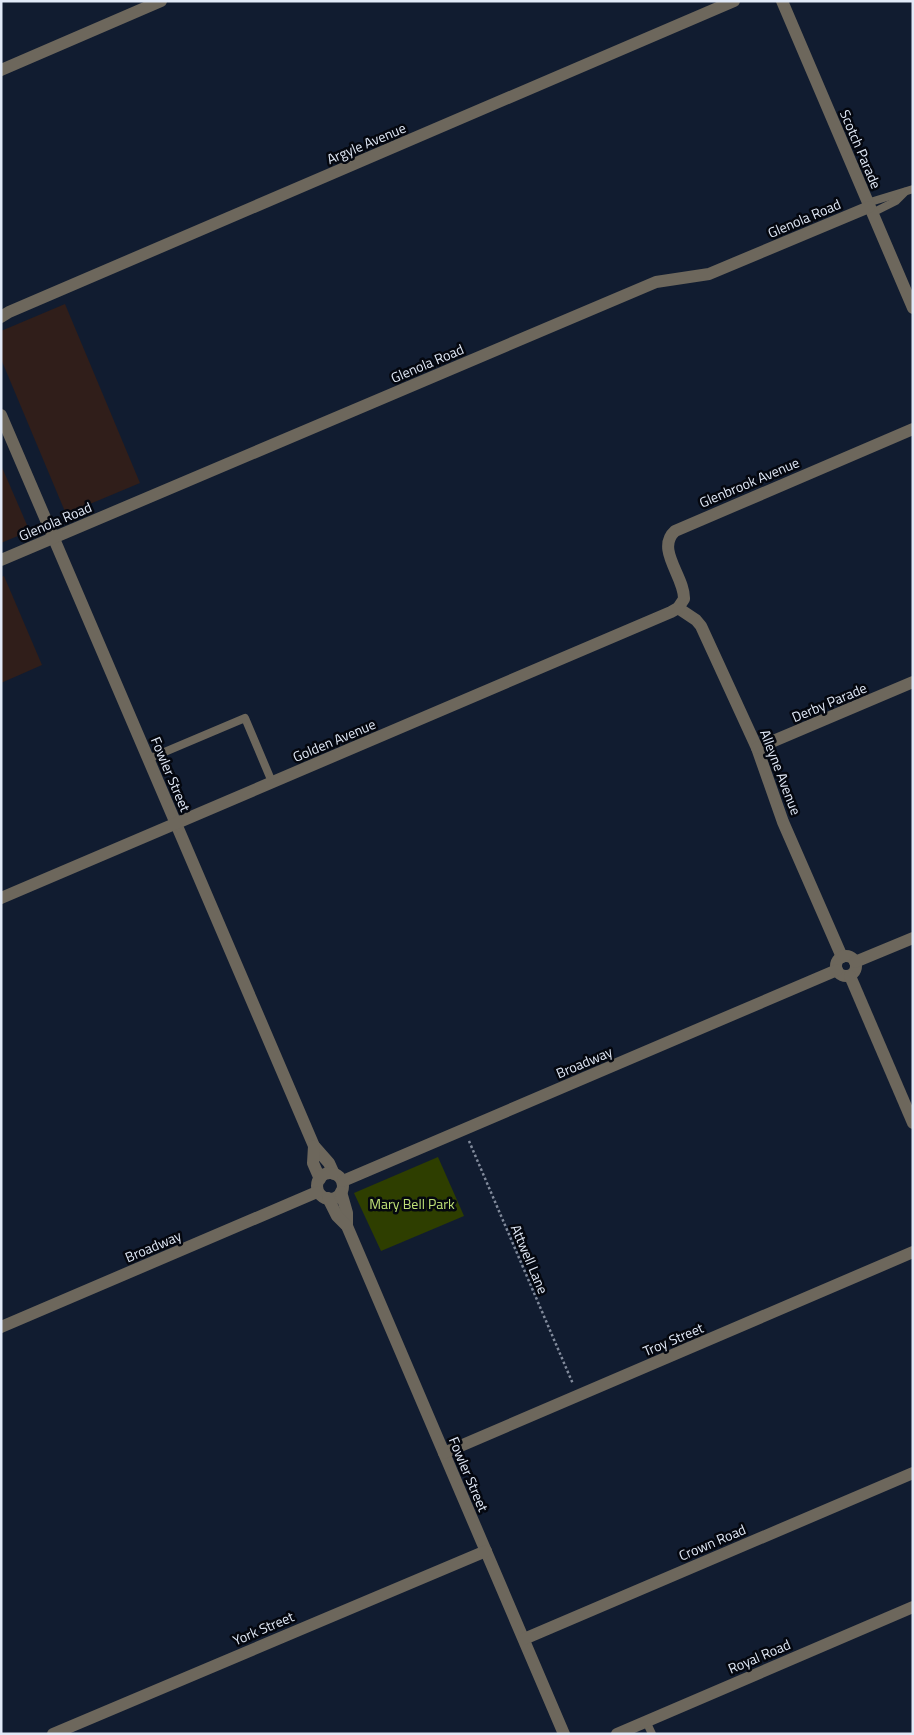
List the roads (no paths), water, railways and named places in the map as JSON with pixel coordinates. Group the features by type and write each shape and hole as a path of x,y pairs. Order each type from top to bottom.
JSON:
{"street":[{"path":"1,70 161,1"},
{"name":"Argyle Avenue","path":"4,314 734,1"},
{"name":"Scotch Parade","path":"782,1 913,308"},
{"name":"Glenola Road","path":"1,560 656,282 709,274 869,208"},
{"name":"Fowler Street","path":"1,415 314,1146 329,1163 340,1183 347,1213 347,1226"},
{"name":"Glenbrook Avenue","path":"678,608 684,599 684,588 668,547 669,538 675,531 913,429"},
{"name":"Alleyne Avenue","path":"678,608 696,620 701,626 757,748 783,822 842,957"},
{"name":"Golden Avenue","path":"1,898 678,608"},
{"name":"Derby Parade","path":"757,748 913,682"},
{"path":"855,962 913,938"},
{"path":"848,956 855,962 856,969 850,976 841,975 837,970 836,964 842,957 848,956"},
{"name":"Broadway","path":"1,1327 323,1195 340,1183 837,970"},
{"path":"850,976 913,1123"},
{"name":"Fowler Street","path":"314,1146 313,1163 320,1179"},
{"path":"323,1195 320,1179 340,1183"},
{"name":"Fowler Street","path":"323,1195 337,1216 347,1226 564,1734"},
{"name":"Troy Street","path":"444,1453 913,1252"},
{"name":"Crown Road","path":"524,1639 913,1473"},
{"name":"York Street","path":"53,1734 486,1551"},
{"name":"Royal Road","path":"617,1734 913,1607"}],"lane":[{"path":"869,208 909,190"},
{"path":"869,208 896,201 909,190"},
{"path":"148,759 245,718 272,782"},
{"path":"646,1721 652,1734"}],"park label":[{"name":"Mary Bell Park","path":"412,1203"}]}
